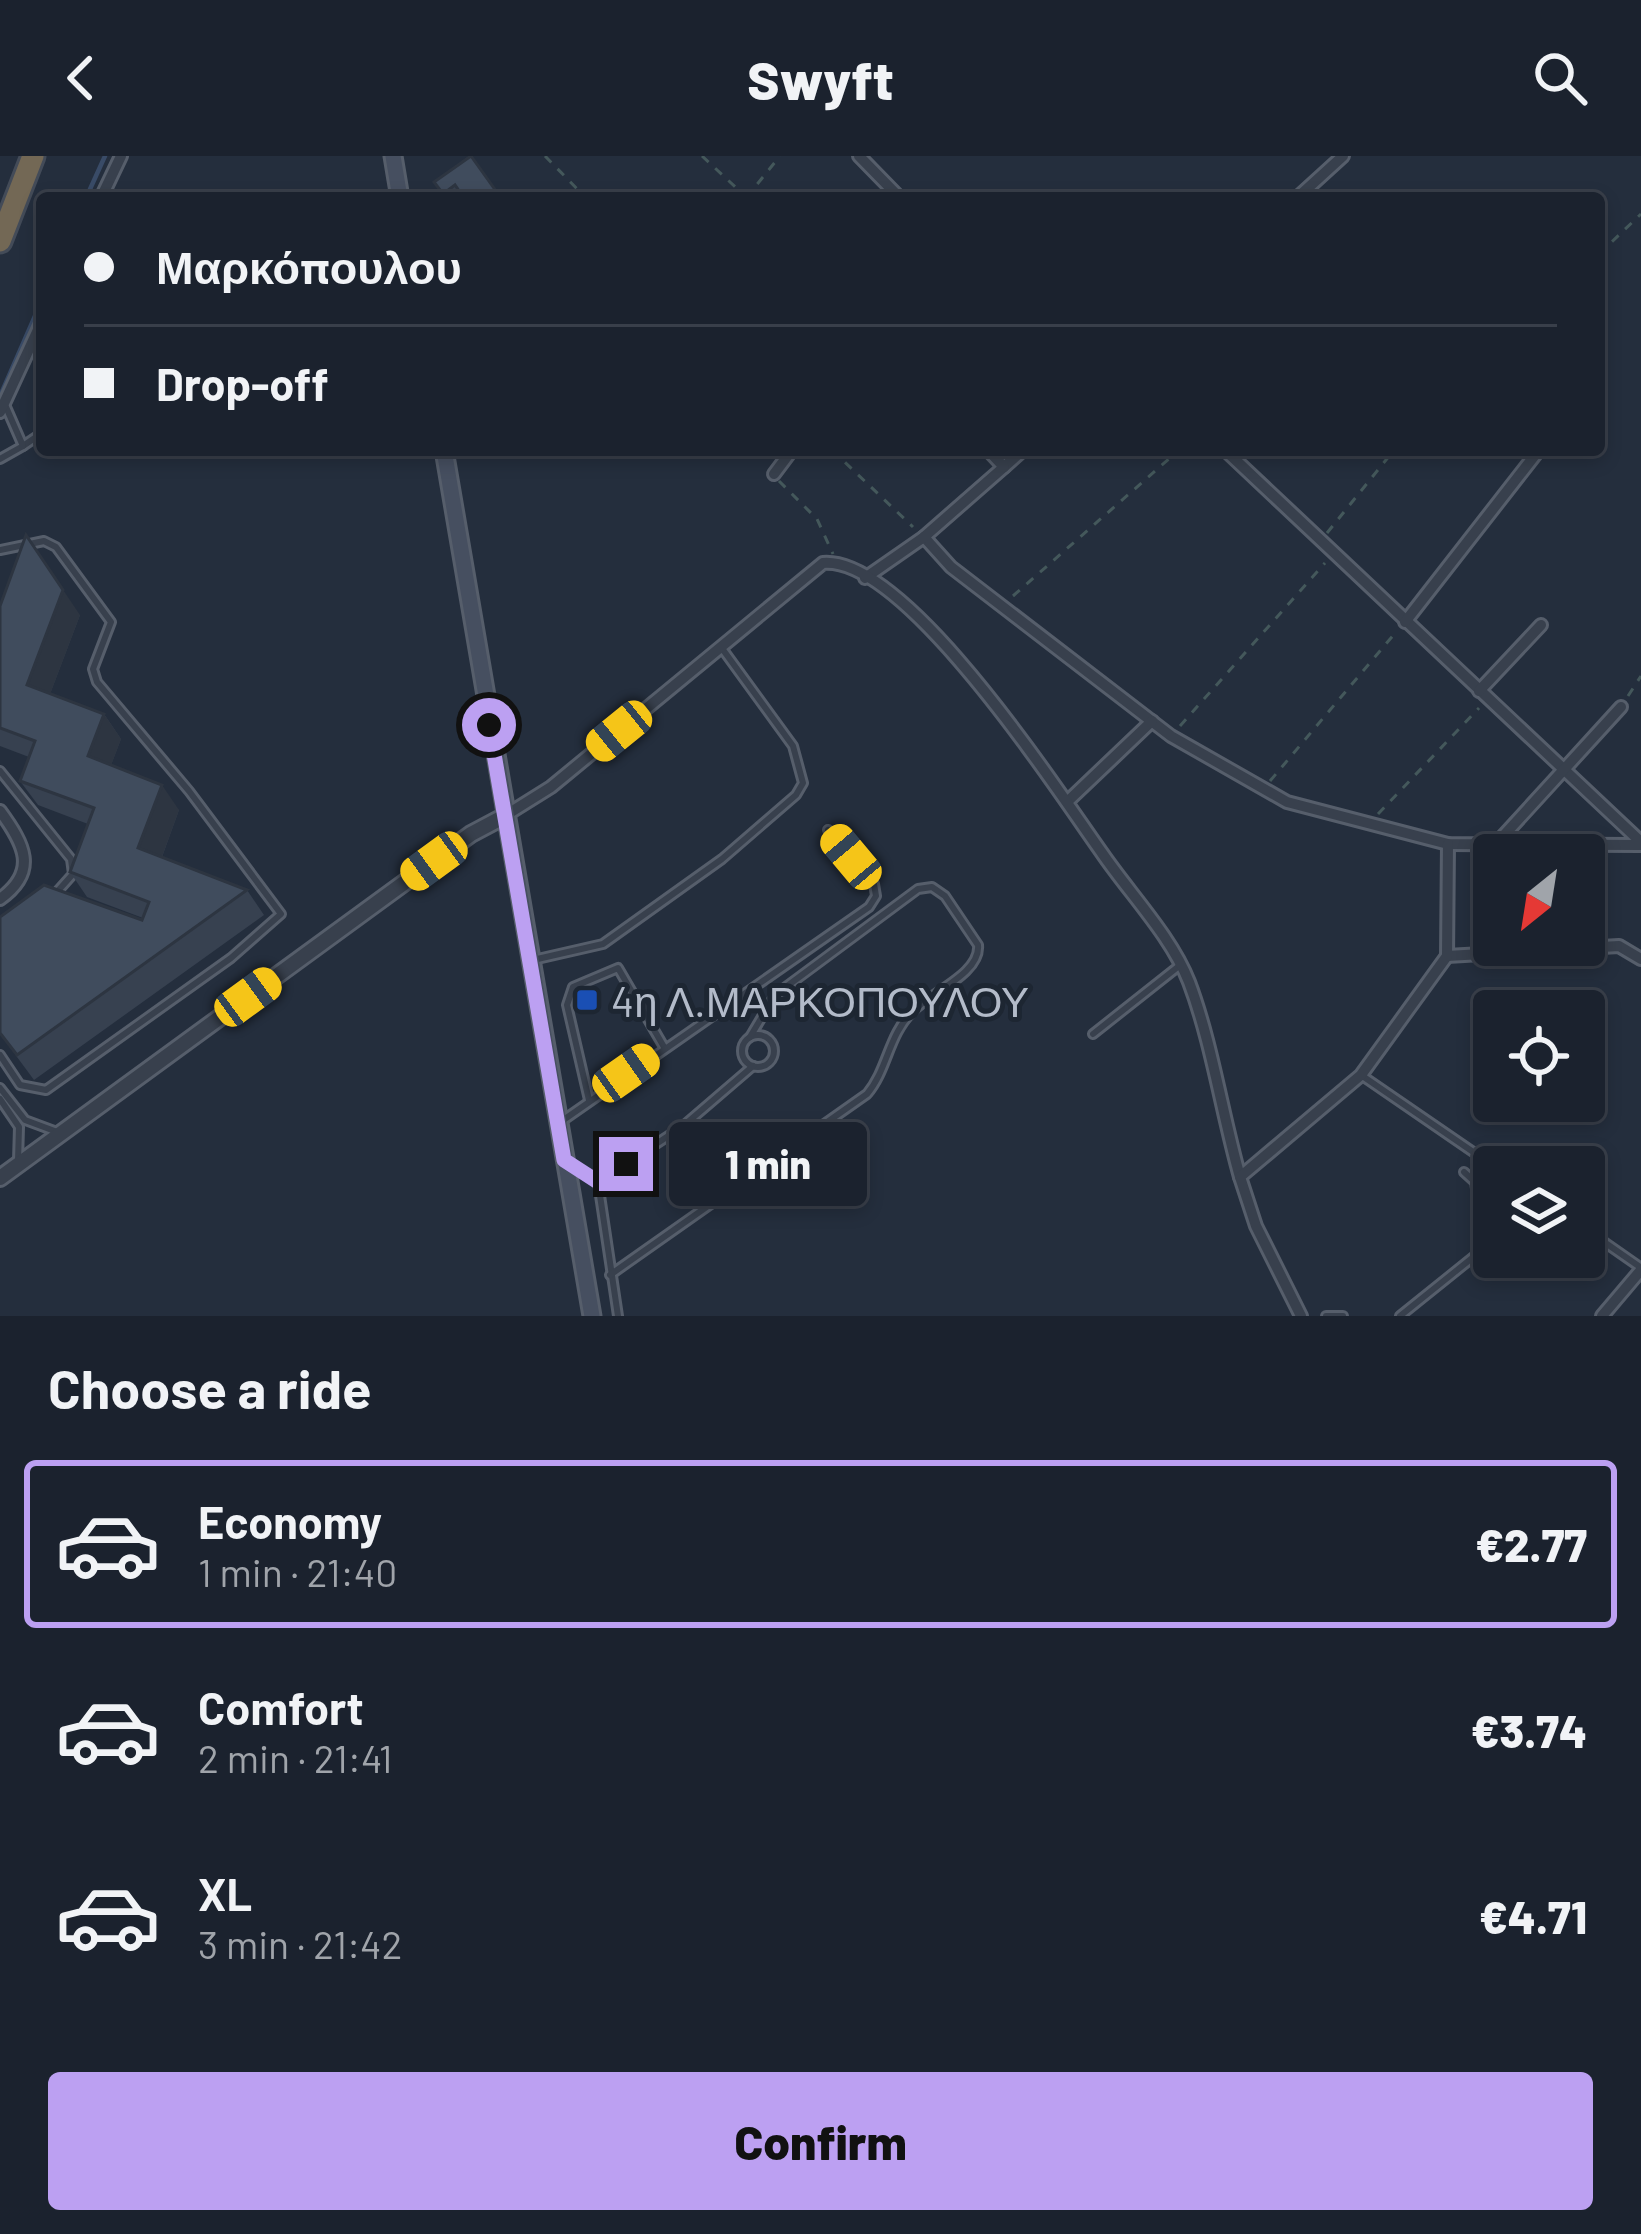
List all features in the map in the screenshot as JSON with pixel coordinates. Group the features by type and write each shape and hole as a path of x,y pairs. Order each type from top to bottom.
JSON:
{"highway":[{"path":"0,242 33,156"}],"main road":[{"path":"393,156 399,192"},
{"path":"445,456 503,817 592,1316"}],"street":[{"path":"103,192 121,156"},
{"path":"859,156 894,192"},
{"path":"1303,192 1342,156"},
{"path":"2,408 36,334"},
{"path":"774,475 788,456"},
{"path":"994,456 1004,467"},
{"path":"865,578 923,537 1016,456"},
{"path":"1232,456 1319,544 1641,844"},
{"path":"1405,622 1535,456"},
{"path":"923,537 951,567 1171,736 1262,791 1368,824 1448,844 1473,845"},
{"path":"0,1178 471,834 551,787 823,563 834,562 865,578 939,635 1067,802 1179,965 1188,980 1256,1226 1301,1316"},
{"path":"1483,695 1540,625"},
{"path":"1505,834 1621,707"},
{"path":"1067,802 1152,721"},
{"path":"0,811 26,850 27,863 21,881 0,899"},
{"path":"1240,1177 1361,1075 1447,956 1448,844"},
{"path":"1605,844 1641,844"},
{"path":"1447,956 1619,946 1641,959"},
{"path":"1603,1316 1641,1269"}],"lane":[{"path":"2,408 23,446"},
{"path":"0,459 36,437"},
{"path":"0,550 44,541 80,578 111,622 93,669 97,682 189,791 281,914 231,958 46,1090 20,1084 0,1055"},
{"path":"530,961 603,944 722,859 796,795 803,783 793,746 721,647"},
{"path":"0,771 71,859 71,880 53,896"},
{"path":"557,1126 869,907 876,896 874,884 828,830"},
{"path":"610,1275 867,1094 882,1076 885,1055 909,1014 971,966 978,945 945,896 932,887 918,890 775,995 742,1050 753,1066"},
{"path":"1094,1034 1179,965"},
{"path":"589,1100 567,1005 573,987 618,968 664,1047"},
{"path":"598,1182 682,1127 753,1066 768,1063 774,1049 765,1036 750,1037"},
{"path":"1361,1075 1473,1152"},
{"path":"0,1088 25,1120 63,1133"},
{"path":"0,1100 19,1127 17,1167"},
{"path":"564,1160 598,1182 617,1316"},
{"path":"1400,1316 1492,1242 1494,1231 1479,1208 1475,1182 1464,1172"},
{"path":"1605,1243 1641,1269"},
{"path":"1326,1316 1343,1316"}],"path":[{"path":"545,156 580,192"},
{"path":"702,156 740,192"},
{"path":"749,192 780,156"},
{"path":"1605,248 1641,214"},
{"path":"838,456 923,537"},
{"path":"1003,605 1172,456"},
{"path":"1319,544 1389,456"},
{"path":"774,475 817,519 831,542 834,562"},
{"path":"1171,736 1332,555"},
{"path":"1262,791 1405,622"},
{"path":"1621,707 1641,676"},
{"path":"1368,824 1483,695"}],"building":[{"path":"471,156 497,192 460,192 455,185 442,192 434,182"},
{"path":"26,535 63,590 27,685 104,714 88,756 162,785 138,848 247,890 17,1055 0,1033 0,917 44,885 142,920 149,902 70,872 94,808 20,781 35,741 0,728 0,606"}],"waterway":[{"path":"89,192 105,156"},
{"path":"0,396 36,314"}],"place":[{"name":"4η Λ.ΜΑΡΚΟΠΟΥΛΟΥ","path":"587,1000"}],"route":[{"path":"489,725 564,1160 598,1182 626,1164"}]}
